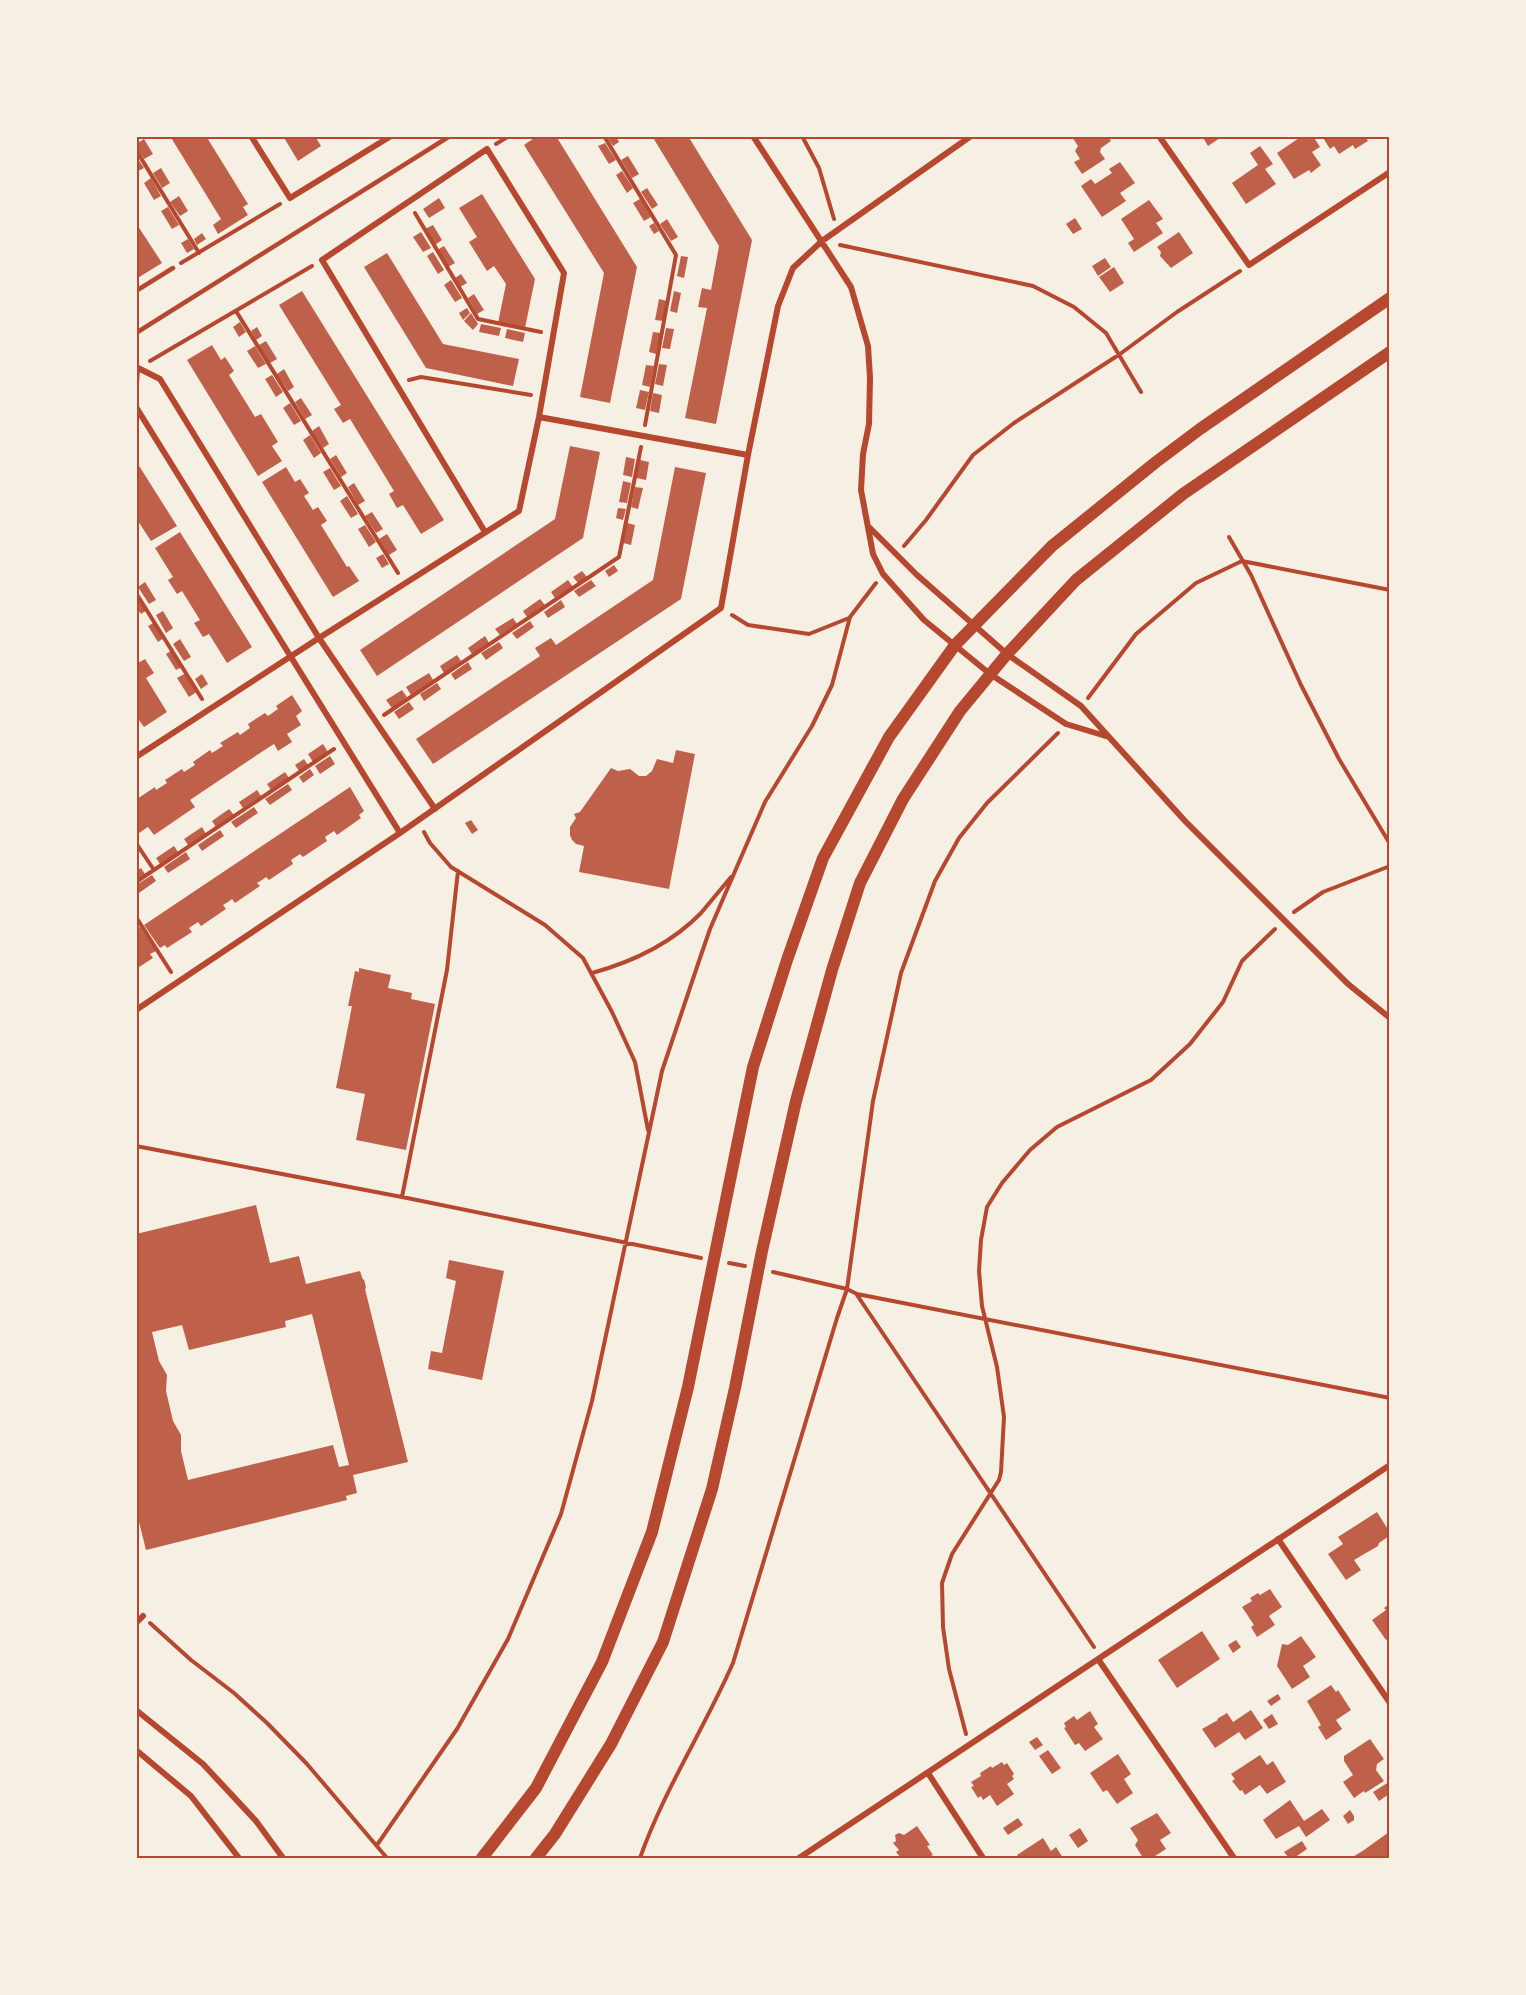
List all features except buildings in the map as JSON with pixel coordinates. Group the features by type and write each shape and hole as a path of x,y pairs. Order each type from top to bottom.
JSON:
{"main road":[{"path":"482,1858 536,1788 606,1651 652,1532 688,1387 753,1067 823,858 889,737 955,645 1052,546 1156,462 1279,373 1389,298"},
{"path":"536,1858 555,1834 612,1743 663,1642 712,1489 796,1101 832,970 860,883 903,799 960,711 1007,654 1076,580 1174,501 1389,352"}],"street":[{"path":"250,136 290,198 391,136"},
{"path":"753,136 851,287 868,346 870,378 869,424 863,454 861,490 873,554 883,574 924,620 990,674 1066,724 1109,737"},
{"path":"136,1010 435,809 721,608 748,455 778,306 793,268 822,241 970,136"},
{"path":"1159,136 1249,265 1389,172"},
{"path":"136,757 519,511 564,273 487,149 322,260 485,532"},
{"path":"136,384 137,368 160,379 319,638 435,809"},
{"path":"136,407 400,833"},
{"path":"538,417 748,455"},
{"path":"867,525 917,575 1007,654 1082,706 1185,821 1348,984 1389,1018"},
{"path":"799,1858 1389,1465"},
{"path":"1278,1539 1389,1703"},
{"path":"136,1623 143,1616"},
{"path":"1100,1658 1234,1858"},
{"path":"136,1710 203,1764 256,1821 283,1858"},
{"path":"136,1750 191,1796 239,1858"},
{"path":"928,1773 984,1858"}],"lane":[{"path":"136,333 450,136"},
{"path":"136,291 173,268"}],"path":[{"path":"375,721 619,557 644,436 676,255 604,136"},
{"path":"802,136 819,168 835,221 850,246"},
{"path":"136,150 199,253"},
{"path":"173,268 290,198"},
{"path":"408,202 478,319 552,334"},
{"path":"822,241 1033,286 1074,307 1106,333 1141,392"},
{"path":"137,368 322,260"},
{"path":"898,554 973,455 1014,423 1120,354 1177,312 1249,265"},
{"path":"236,311 404,584"},
{"path":"397,384 421,376 541,396"},
{"path":"1229,537 1251,575 1301,685 1339,759 1389,844"},
{"path":"1082,706 1136,634 1196,583 1242,561 1389,590"},
{"path":"377,1845 457,1729 508,1640 561,1514 592,1401 662,1071 710,929 765,802 812,726 832,685 850,617 883,574"},
{"path":"136,593 209,710"},
{"path":"721,608 748,625 809,634 850,617"},
{"path":"640,1858 649,1832 713,1709 733,1663 847,1288 873,1101 901,973 935,881 960,838 987,803 1066,724"},
{"path":"136,882 344,742"},
{"path":"418,820 430,843 451,867 545,925 583,958 635,1062 649,1134"},
{"path":"136,843 154,870"},
{"path":"969,1745 949,1669 943,1627 942,1583 952,1554 999,1480 1001,1472 1004,1417 997,1366 982,1306 979,1271 981,1240 987,1207 1002,1183 1030,1150 1057,1127 1151,1080 1190,1044 1223,1002 1242,961 1300,907 1323,892 1389,866"},
{"path":"402,1197 447,970 458,871"},
{"path":"592,973 644,954 669,938 699,914 733,874"},
{"path":"136,916 177,982"},
{"path":"857,1294 1100,1658"},
{"path":"143,1616 267,1723 307,1764 387,1858"}]}
